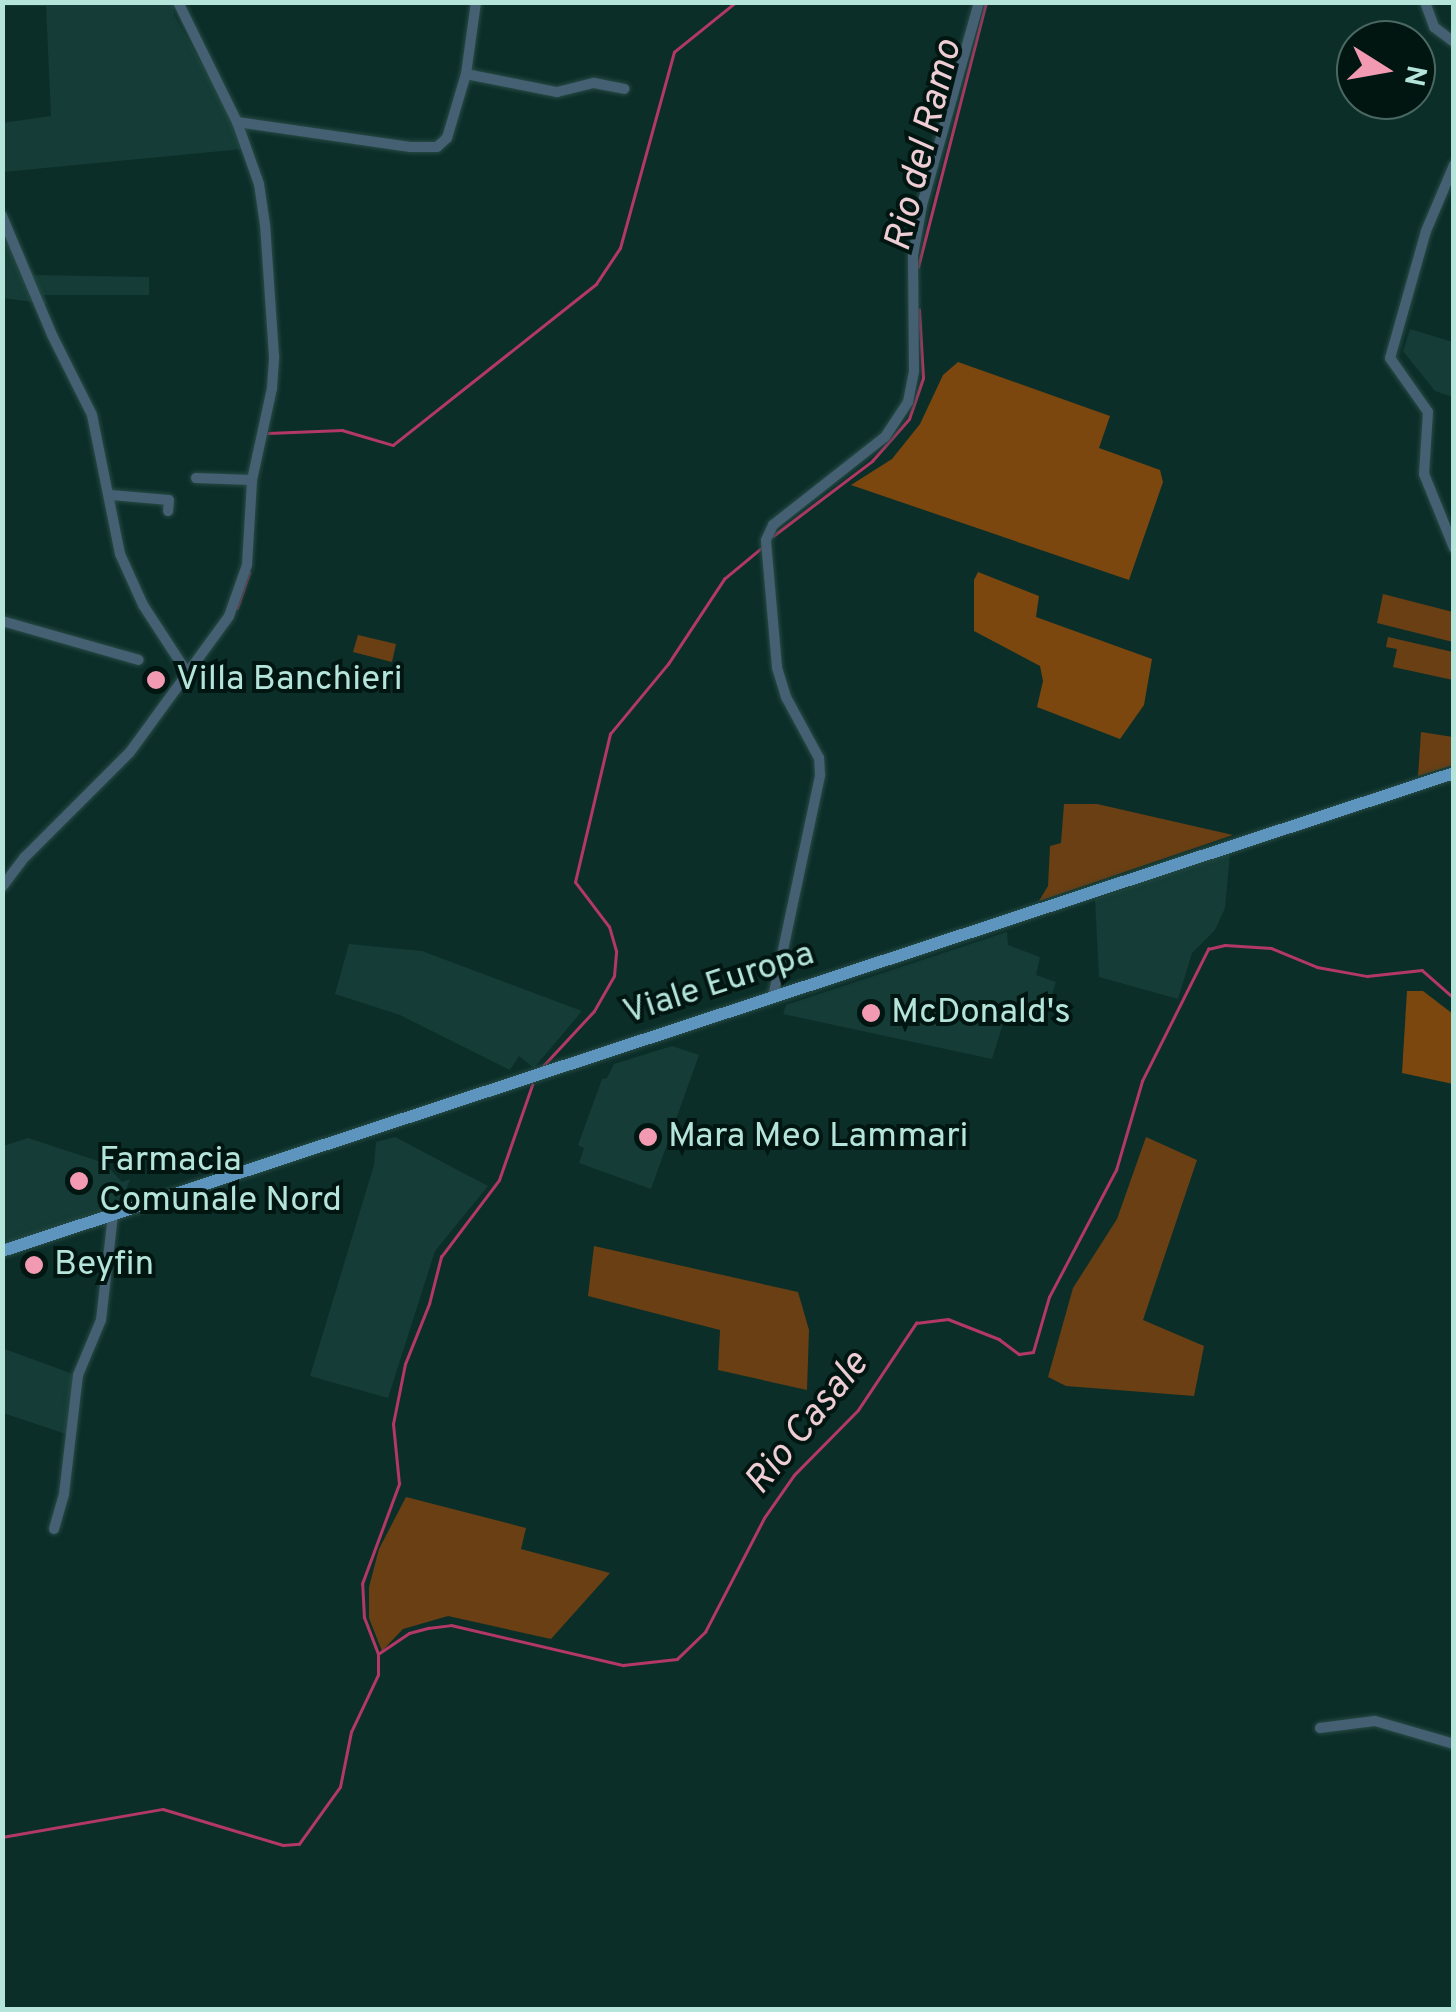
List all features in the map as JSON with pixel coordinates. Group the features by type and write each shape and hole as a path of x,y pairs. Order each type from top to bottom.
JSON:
{"main road":[{"name":"Viale Europa","path":"2,1251 1454,773"}],"street":[{"path":"2,886 25,857 130,752 228,616 242,584 250,548 252,480 272,388 274,356 259,184 237,122 178,2"},
{"path":"237,122 410,147 437,146 446,138 466,74 476,2"},
{"path":"773,997 820,775 819,758 786,698 777,667 766,540 773,525 885,437 908,402 914,371 913,255 922,205 979,2"},
{"path":"1424,2 1434,27 1454,42"},
{"path":"466,74 557,92 594,84 624,89"},
{"path":"1454,165 1426,231 1390,358 1428,412 1424,474 1454,548"},
{"path":"2,216 52,335 92,415 120,554 143,605 186,671"},
{"path":"196,478 252,480"},
{"path":"110,495 169,500 168,512"},
{"path":"2,621 139,660"},
{"path":"54,1529 64,1494 78,1374 101,1320 113,1216"},
{"path":"1320,1728 1375,1721 1454,1744"}],"shaded area":[{"path":"3,3 173,3 174,15 221,98 243,149 3,172 2,123 51,116 46,6"},
{"path":"2,205 34,275 149,277 149,295 44,295 47,304 3,298"},
{"path":"1410,329 1453,342 1453,397 1435,391 1403,351"},
{"path":"958,362 1110,416 1099,448 1160,470 1163,482 1129,580 851,485 892,459 920,424 943,375"},
{"path":"978,572 1039,596 1036,617 1152,659 1144,705 1120,739 1037,707 1043,681 1040,666 974,631 974,580"},
{"path":"1383,594 1453,612 1453,642 1377,623"},
{"path":"358,635 396,644 392,662 353,652"},
{"path":"1388,637 1453,652 1453,680 1393,667 1397,649 1386,647"},
{"path":"1421,732 1453,737 1453,765 1418,776"},
{"path":"1064,804 1097,804 1233,835 1039,901 1048,886 1050,846 1061,843"},
{"path":"1230,854 1225,908 1215,930 1192,953 1178,999 1099,977 1095,899"},
{"path":"1007,932 1008,945 1040,957 1036,975 1056,982 1042,1025 1006,1014 992,1059 783,1014 786,1005"},
{"path":"349,944 422,951 582,1011 534,1068 519,1056 510,1070 400,1015 335,994"},
{"path":"1407,991 1423,991 1453,1014 1453,1084 1402,1073"},
{"path":"672,1046 699,1055 651,1189 579,1163 584,1148 578,1145 602,1079 607,1078 614,1064"},
{"path":"395,1137 488,1186 435,1251 388,1398 310,1376 374,1165 376,1142"},
{"path":"1146,1137 1197,1160 1143,1320 1204,1346 1194,1396 1066,1386 1048,1377 1073,1288 1117,1219"},
{"path":"28,1138 104,1163 122,1182 130,1179 121,1204 3,1245 3,1146"},
{"path":"594,1246 798,1292 809,1330 807,1390 718,1370 720,1330 588,1296"},
{"path":"2,1348 73,1374 66,1434 3,1413"},
{"path":"406,1497 526,1528 521,1549 610,1573 551,1639 448,1616 403,1629 382,1651 369,1618 369,1587 379,1549"}],"waterway":[{"path":"268,433 342,430 393,445 596,284 620,248 674,52 736,2"},
{"name":"Rio del Ramo","path":"918,267 986,2"},
{"name":"Rio del Ramo","path":"773,536 872,461 909,419 923,378 919,310"},
{"name":"Rio del Ramo","path":"542,1067 594,1011 614,976 616,951 609,927 575,882 610,734 668,664 724,579 760,549"},
{"path":"237,608 249,573"},
{"name":"Rio Casale","path":"2,1837 163,1809 283,1845 299,1844 340,1787 351,1732 378,1675 378,1654 409,1633 451,1625 623,1665 677,1659 705,1632 764,1518 794,1475 858,1410 916,1323 948,1319 999,1339 1019,1354 1033,1352 1049,1297 1116,1170 1142,1081 1208,949 1225,945 1271,948 1317,967 1367,976 1422,970 1454,998"},
{"name":"Rio del Ramo","path":"378,1654 364,1618 362,1584 399,1484 393,1424 405,1364 429,1304 441,1257 499,1180 532,1085"}],"place":[{"name":"Villa Banchieri","path":"156,680"},
{"name":"McDonald's","path":"871,1013"},
{"name":"Mara Meo Lammari","path":"648,1137"},
{"name":"Farmacia Comunale Nord","path":"79,1181"},
{"name":"Beyfin","path":"34,1265"}]}
